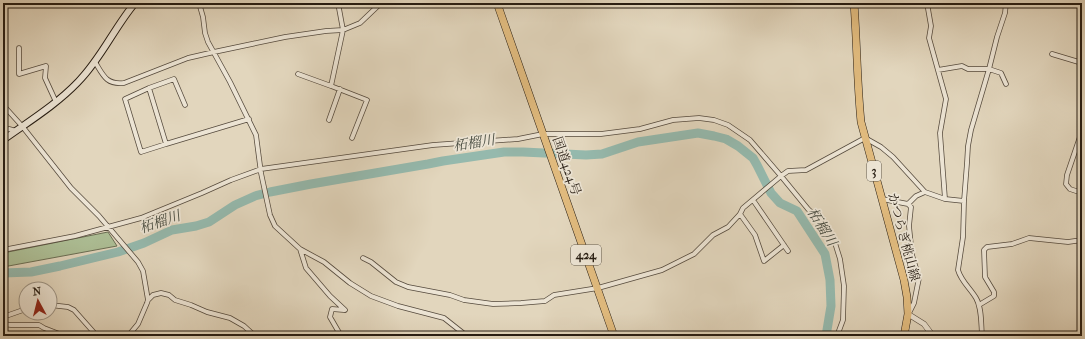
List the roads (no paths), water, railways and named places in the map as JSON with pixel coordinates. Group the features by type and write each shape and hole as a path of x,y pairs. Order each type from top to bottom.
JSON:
{"main road":[{"path":"3,140 56,102 79,82 95,62 133,3"},
{"name":"国道424号","path":"497,3 614,336"},
{"name":"かつらぎ桃山線","path":"854,3 861,122 904,280 908,314 904,336"}],"street":[{"path":"199,3 203,17 204,33 256,134 261,171 270,215 275,226 300,249 324,262 350,283 371,296 398,306 444,318 463,334 468,336"},
{"path":"331,86 343,30 338,3"},
{"path":"95,62 108,80 116,84 124,83 188,58 285,37 343,30 360,23 381,3"},
{"path":"927,3 931,26 929,38 946,99 940,133 945,199"},
{"path":"982,336 979,306 976,298 959,276 958,270 963,237 968,146 971,130 1005,13 1006,3"},
{"path":"19,48 19,74 46,66 45,78 56,102"},
{"path":"1052,54 1082,63"},
{"path":"938,70 962,66 968,69 989,69 1001,73 1006,84"},
{"path":"298,74 368,100 352,138"},
{"path":"185,105 174,79 125,99 141,152 249,119"},
{"path":"149,88 166,144"},
{"path":"329,120 340,89"},
{"path":"3,105 22,126 71,188 112,231 138,262 143,271 146,282 148,300"},
{"path":"3,250 75,236 141,218 231,180 261,171 433,145 544,136 601,134 640,129 673,120 692,117 714,120 728,125 750,140 808,209 826,226 835,243 840,259 844,286 843,320 837,336"},
{"path":"3,132 9,129 16,131"},
{"path":"1082,131 1067,175 1066,184 1070,189 1082,193"},
{"path":"363,258 371,262 396,282 408,287 450,295 464,300 493,304 545,301 554,295 598,288 667,268 694,254 713,235 728,227 740,214 743,208 788,171 806,170 865,138 881,147 893,157 925,192 945,199 964,201"},
{"path":"908,204 916,196 925,192"},
{"path":"754,199 788,251"},
{"path":"882,199 908,204 911,207 909,226 912,256 919,278 914,303 908,314 924,324 933,336"},
{"path":"740,214 755,235 764,261 784,245"},
{"path":"979,306 994,296 994,292 985,277 984,250 987,247 1012,244 1029,238 1068,242 1082,240"},
{"path":"300,249 306,268 330,296 345,310 332,309 330,317 341,336"},
{"path":"128,336 138,324 148,300 153,294 161,293 169,295 175,300 207,312 230,318 244,326 255,336"},
{"path":"58,306 68,307 74,310 97,336"},
{"path":"3,318 18,312"},
{"path":"3,324 39,325 63,336"}],"waterway":[{"name":"柘榴川","path":"3,273 31,272 118,252 144,243 172,230 209,222 235,205 255,196 270,192 443,161 504,152 586,155 602,154 638,142 698,133 726,139 753,158 771,193 780,203 797,211 825,254 830,280 831,306 826,336"}]}
